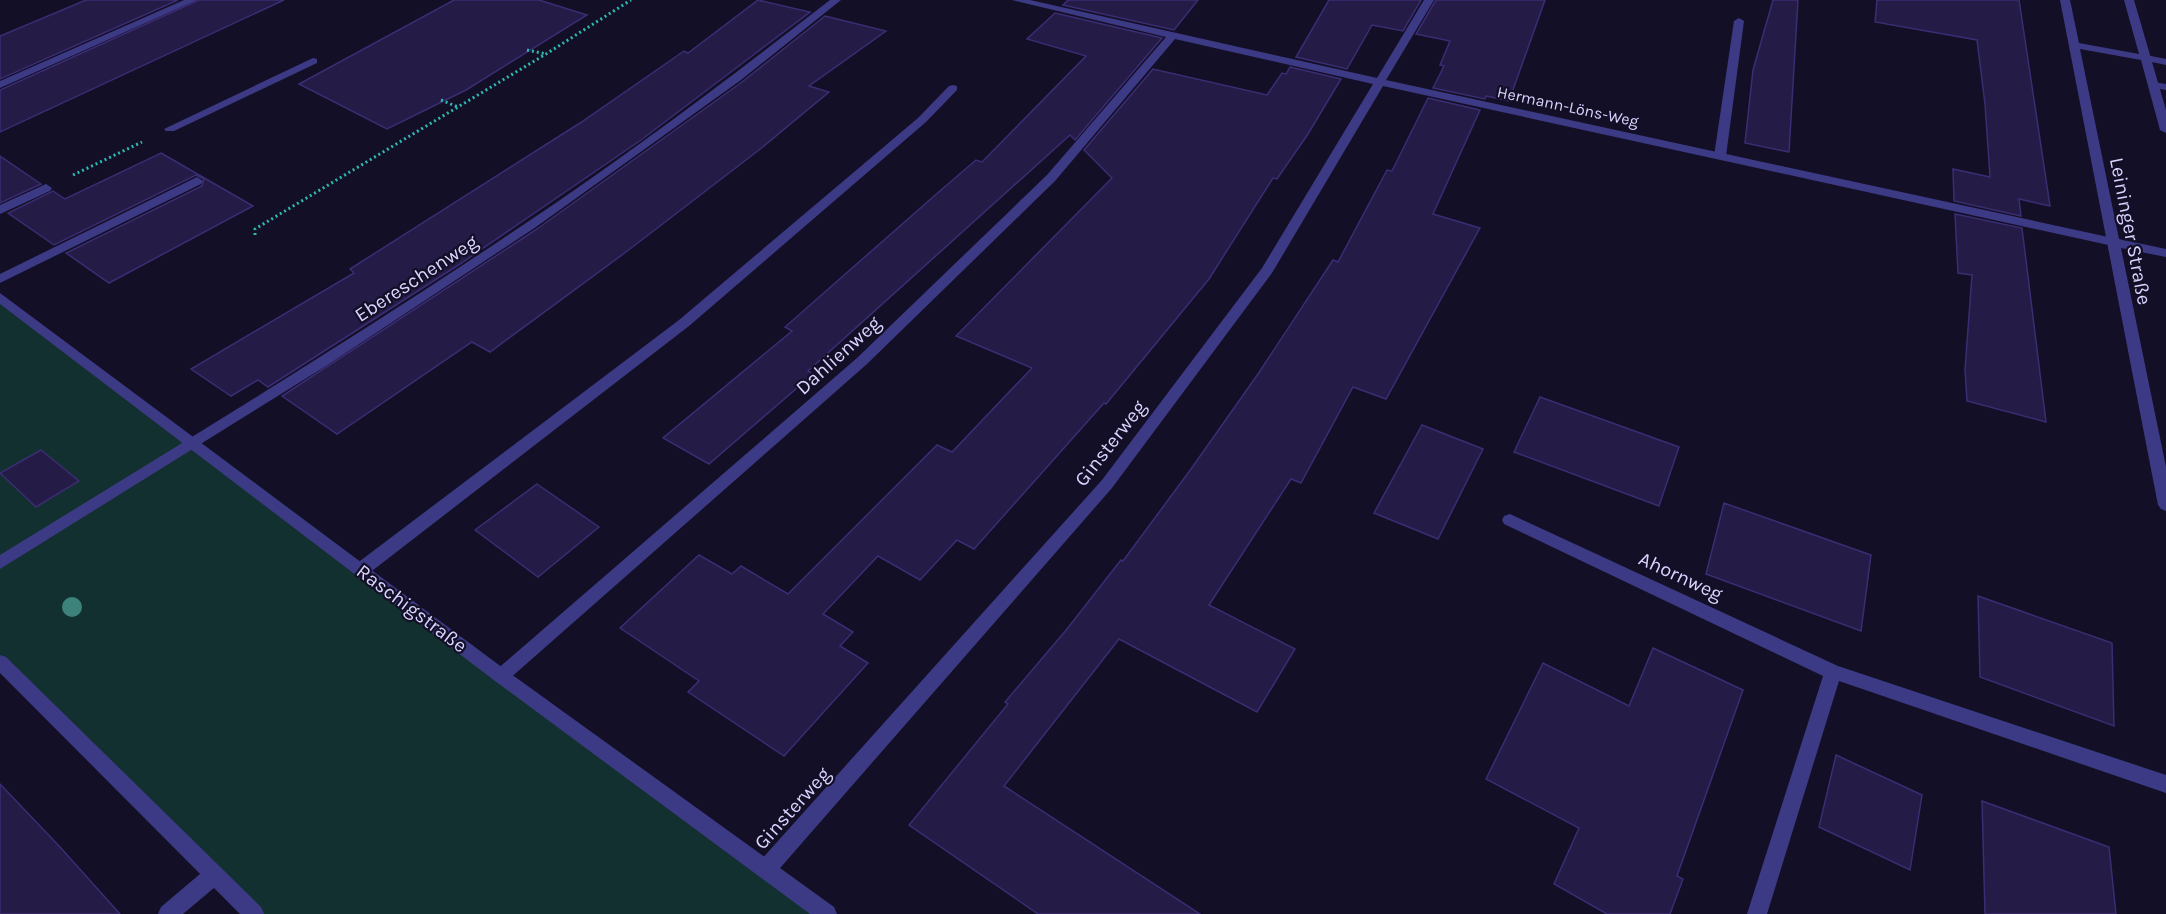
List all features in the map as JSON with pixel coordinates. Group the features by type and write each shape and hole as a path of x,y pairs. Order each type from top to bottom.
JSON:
{"street":[{"path":"0,85 192,0"},
{"name":"Ebereschenweg","path":"0,563 412,305 580,193 754,67 836,0"},
{"name":"Hermann-Löns-Weg","path":"1017,0 2166,254"},
{"name":"Ginsterweg","path":"766,868 1107,484 1268,270 1429,0"},
{"name":"Leininger Straße","path":"2066,0 2073,45 2166,505"},
{"path":"2129,0 2166,130"},
{"path":"1720,156 1739,21"},
{"name":"Dahlienweg","path":"501,676 862,361 1051,178 1173,35"},
{"path":"2073,45 2166,62"},
{"path":"170,129 313,61"},
{"path":"2153,85 2166,87"},
{"path":"362,569 684,323 922,120 953,88"},
{"path":"0,279 197,181"},
{"path":"0,210 46,188"},
{"name":"Raschigstraße","path":"0,297 501,676 827,914"},
{"name":"Ahornweg","path":"1510,520 1833,672 2166,784"},
{"path":"0,662 254,914"},
{"path":"1757,914 1833,672"},
{"path":"168,914 214,875"}],"path":[{"path":"255,235 255,229 546,54 631,0"},
{"path":"527,50 532,49 546,54"},
{"path":"441,100 458,107"},
{"path":"46,188 170,129"}],"green space":[{"path":"0,297 827,914 254,914 0,662"}],"building":[{"path":"86,0 178,0 0,79 0,36"},
{"path":"199,0 284,0 0,132 0,90"},
{"path":"454,0 539,0 587,15 466,90 387,129 299,84"},
{"path":"758,0 810,12 641,140 460,264 268,387 258,380 231,396 191,369 354,273 350,269 580,123 684,51 688,53"},
{"path":"1068,0 1198,0 1174,30 1063,5"},
{"path":"1329,0 1421,0 1403,31 1372,25 1347,69 1296,57"},
{"path":"1436,0 1545,0 1509,101 1486,96 1485,99 1433,88 1444,66 1440,65 1450,41 1416,34"},
{"path":"1773,0 1798,0 1789,152 1745,143 1753,70"},
{"path":"1877,0 2019,0 2050,206 2019,199 2021,216 1954,201 1953,169 1990,177 1985,104 1977,40 1875,22"},
{"path":"1055,13 1162,38 1075,140 1070,135 808,371 813,374 709,464 663,438 792,331 785,327 941,190 976,160 982,162 1086,56 1027,39"},
{"path":"825,16 886,31 809,86 829,92 759,150 490,352 472,342 337,434 282,396 537,229 742,82"},
{"path":"1290,67 1341,79 1308,134 1277,179 1273,178 1209,279 1106,404 1104,403 974,549 957,540 920,580 878,556 823,614 853,632 840,646 868,663 784,756 688,692 699,681 620,628 699,555 732,574 741,566 788,594 937,445 952,452 1032,368 956,336 1112,178 1084,150 1153,69 1267,95 1282,73 1286,74"},
{"path":"1428,98 1480,110 1433,214 1480,228 1386,399 1353,387 1301,483 1291,479 1209,605 1295,649 1257,712 1119,639 1004,786 1200,914 1038,914 909,825 1008,704 1005,702 1067,629 1121,560 1123,561 1191,469 1258,374 1333,260 1338,262 1387,170 1392,171"},
{"path":"161,153 253,206 109,283 66,253 202,186 204,179 196,175 54,245 8,213 53,191 65,199"},
{"path":"0,156 41,184 0,203"},
{"path":"1955,214 2022,228 2046,422 1967,401 1965,370 1972,275 1958,273"},
{"path":"1540,397 1679,447 1659,506 1514,452"},
{"path":"1422,425 1483,449 1438,539 1374,513"},
{"path":"41,450 79,481 36,507 0,473"},
{"path":"537,484 599,527 538,577 475,530"},
{"path":"1724,503 1871,555 1861,631 1706,574"},
{"path":"1978,596 2112,643 2114,726 1980,677"},
{"path":"1653,648 1743,690 1677,876 1683,879 1670,914 1607,914 1554,884 1579,828 1486,779 1543,663 1629,706"},
{"path":"1836,755 1922,795 1910,870 1819,827"},
{"path":"0,784 60,847 120,914 0,914"},
{"path":"1982,801 2109,847 2116,914 1985,914"}]}
